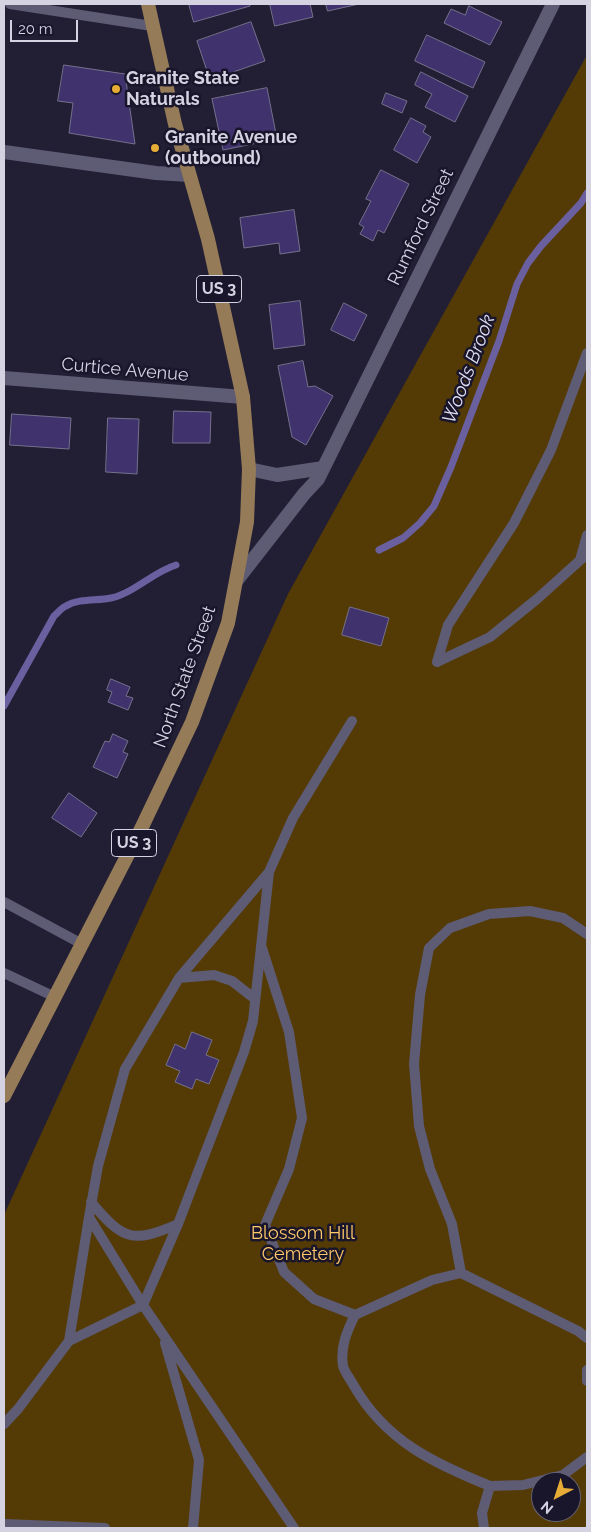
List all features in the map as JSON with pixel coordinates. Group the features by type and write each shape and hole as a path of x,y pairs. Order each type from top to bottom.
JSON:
{"main road":[{"name":"North State Street","path":"4,1096 141,829 192,722 228,623 247,522 250,469 243,397 208,240 175,124 148,4"}],"street":[{"name":"Rumford Street","path":"237,580 304,494 318,479 552,4"},
{"path":"4,152 156,173 189,175"},
{"name":"Curtice Avenue","path":"4,378 243,397"},
{"path":"250,469 277,475 323,468"}],"lane":[{"path":"10,4 152,26"},
{"path":"587,353 551,450 514,523 448,625 437,662 490,637 537,599 583,557 587,535"},
{"path":"69,1341 98,1166 125,1069 179,978 269,872 293,818 352,721"},
{"path":"4,1424 18,1409 69,1341 143,1305 178,1224 244,1052 253,1021 269,872"},
{"path":"4,902 82,944"},
{"path":"461,1274 452,1224 430,1169 419,1126 414,1064 420,995 429,948 450,928 489,914 530,911 563,918 587,934"},
{"path":"261,945 289,1032 302,1118 288,1169 265,1225 284,1272 314,1299 355,1315"},
{"path":"4,973 54,997"},
{"path":"179,978 214,975 232,981 255,999"},
{"path":"91,1202 111,1225 135,1238 156,1234 178,1224"},
{"path":"89,1216 143,1305 294,1528"},
{"path":"587,1338 578,1331 461,1274 432,1280 355,1315 344,1337 343,1367 364,1403 396,1437 446,1468 490,1486 523,1486 563,1475 587,1457"},
{"path":"162,1333 199,1460 193,1528"},
{"path":"587,1370 587,1381"},
{"path":"484,1528 482,1513 490,1486"},
{"path":"4,1524 22,1527 105,1528"}],"green space":[{"name":"Blossom Hill Cemetery","path":"587,55 587,1528 4,1528 4,1215 288,594"}],"building":[{"path":"189,4 250,4 250,6 194,22"},
{"path":"270,4 310,4 313,17 275,26"},
{"path":"326,4 359,4 328,11"},
{"path":"469,6 502,22 490,45 444,23 451,9 465,15"},
{"path":"251,22 265,61 210,80 197,41"},
{"path":"427,35 485,62 473,88 415,61"},
{"path":"64,65 125,74 135,144 69,133 73,103 58,101"},
{"path":"421,72 468,96 455,122 425,107 432,94 415,85"},
{"path":"267,88 277,139 223,150 212,99"},
{"path":"386,93 407,101 402,113 382,104"},
{"path":"411,118 426,126 423,132 431,137 417,163 394,150"},
{"path":"381,170 409,184 384,233 378,230 373,241 360,234 364,227 359,224 371,201 366,199"},
{"path":"294,210 300,251 280,254 279,243 244,248 240,218"},
{"path":"300,301 305,345 274,349 269,305"},
{"path":"344,303 367,315 354,341 331,330"},
{"path":"303,361 308,387 315,386 333,396 306,445 292,437 278,366"},
{"path":"174,411 211,412 210,443 173,443"},
{"path":"12,414 71,418 69,449 10,445"},
{"path":"108,418 139,419 137,474 106,472"},
{"path":"350,607 389,618 381,646 342,635"},
{"path":"111,679 130,687 126,696 133,698 128,710 108,702 112,692 107,690"},
{"path":"113,734 128,741 123,752 128,754 117,778 93,767 105,741 109,742"},
{"path":"69,793 97,813 81,837 52,818"},
{"path":"192,1032 212,1040 206,1055 219,1060 209,1084 196,1079 192,1089 175,1082 180,1071 166,1065 175,1044 185,1049"}],"waterway":[{"name":"Woods Brook","path":"379,550 403,538 420,523 434,506 451,467 499,341 517,284 528,263 541,246 581,203 587,193"},
{"name":"Woods Brook","path":"4,706 54,616 63,608 71,603 106,599 128,592 159,572 176,565"}],"place":[{"name":"Granite State Naturals","path":"116,89"},
{"name":"Granite Avenue (outbound)","path":"155,148"}]}
